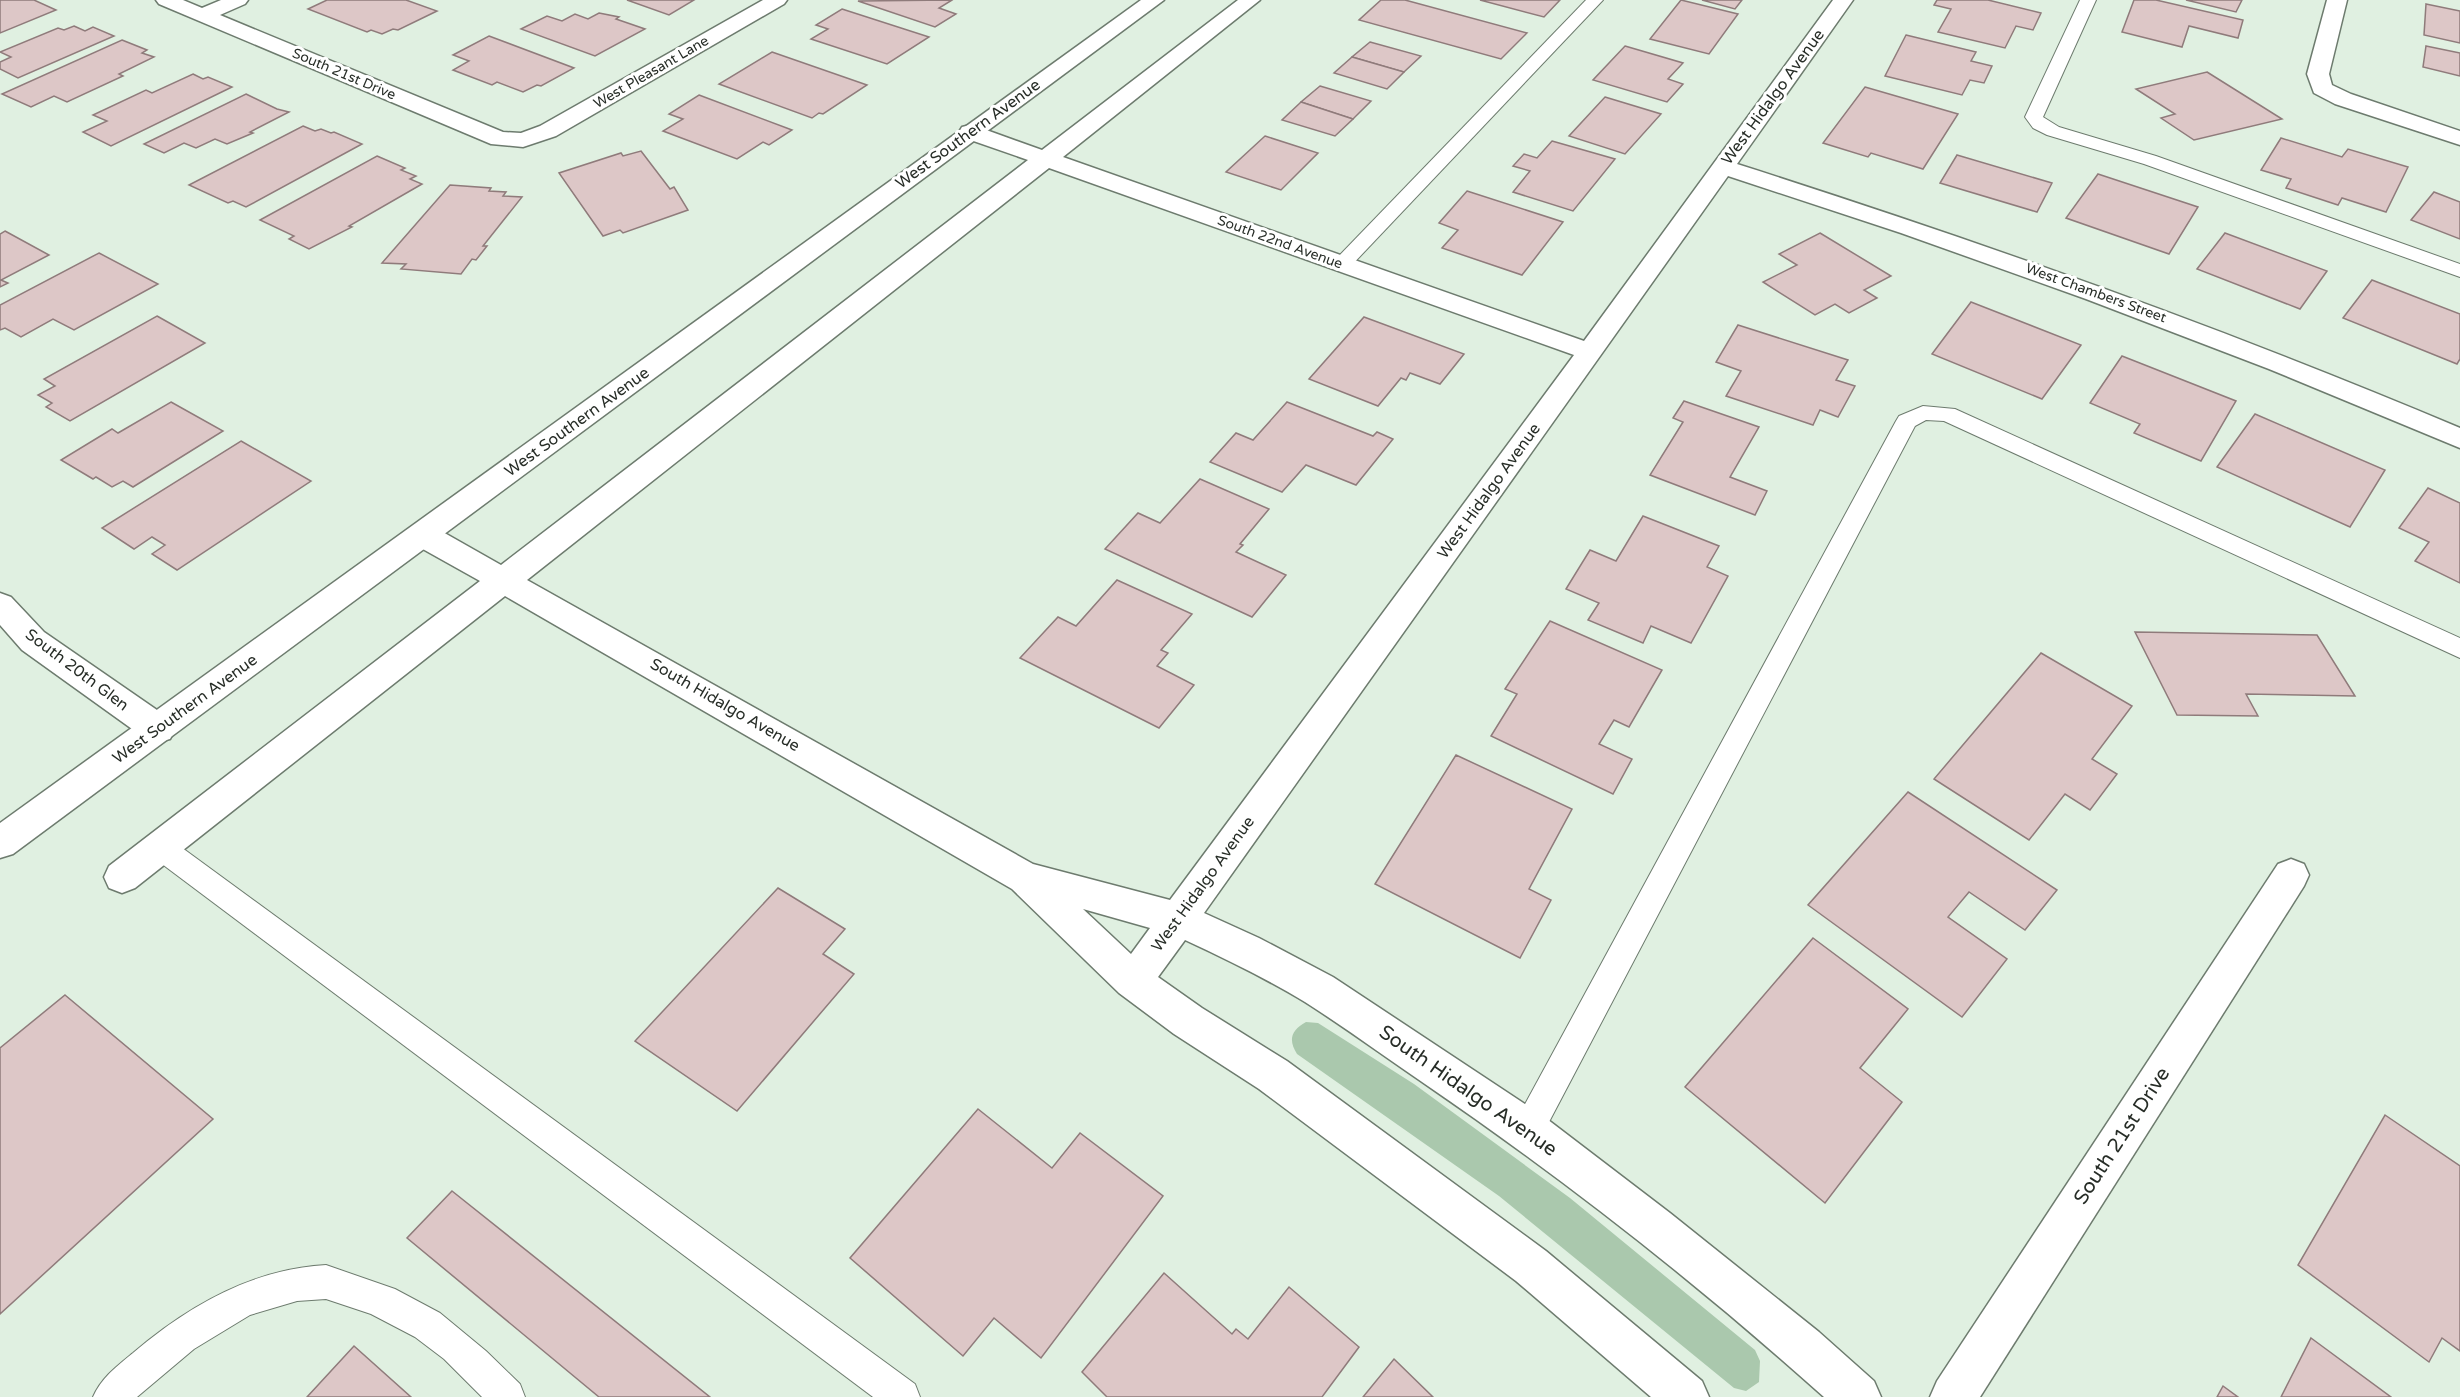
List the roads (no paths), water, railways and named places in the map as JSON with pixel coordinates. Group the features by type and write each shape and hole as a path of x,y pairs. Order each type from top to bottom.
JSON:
{"street":[{"name":"South 21st Drive","path":"166,0 499,139 523,140"},
{"path":"203,15 238,0"},
{"name":"West Pleasant Lane","path":"523,140 548,131 777,0"},
{"name":"West Southern Avenue","path":"0,843 970,132 1154,0"},
{"path":"122,877 1250,0"},
{"name":"West Hidalgo Avenue","path":"1133,981 1843,0"},
{"path":"2337,0 2318,74 2322,88 2343,99 2460,138"},
{"name":"South 22nd Avenue","path":"970,132 1590,352"},
{"name":"West Chambers Street","path":"1724,167 1904,224 2157,314 2460,440"},
{"name":"South Hidalgo Avenue","path":"423,535 1025,878 1133,981 1188,1021 1273,1075 1531,1266 1686,1397"},
{"name":"South 20th Glen","path":"0,605 33,641 158,729"},
{"name":"South 21st Drive","path":"1953,1397 2291,875"},
{"name":"South Hidalgo Avenue","path":"1025,878 1179,919 1246,950 1319,990 1528,1130 1665,1235 1803,1348 1858,1397"}],"lane":[{"path":"1342,264 1595,0"},
{"path":"2088,0 2034,117 2039,124 2053,131 2150,160 2460,271"},
{"path":"1528,1130 1907,421 1923,413 1947,414 2460,649"},
{"path":"160,847 902,1397"},
{"path":"111,1397 143,1366 195,1328 246,1299 286,1286 328,1282 385,1300 438,1332 507,1397"}]}
